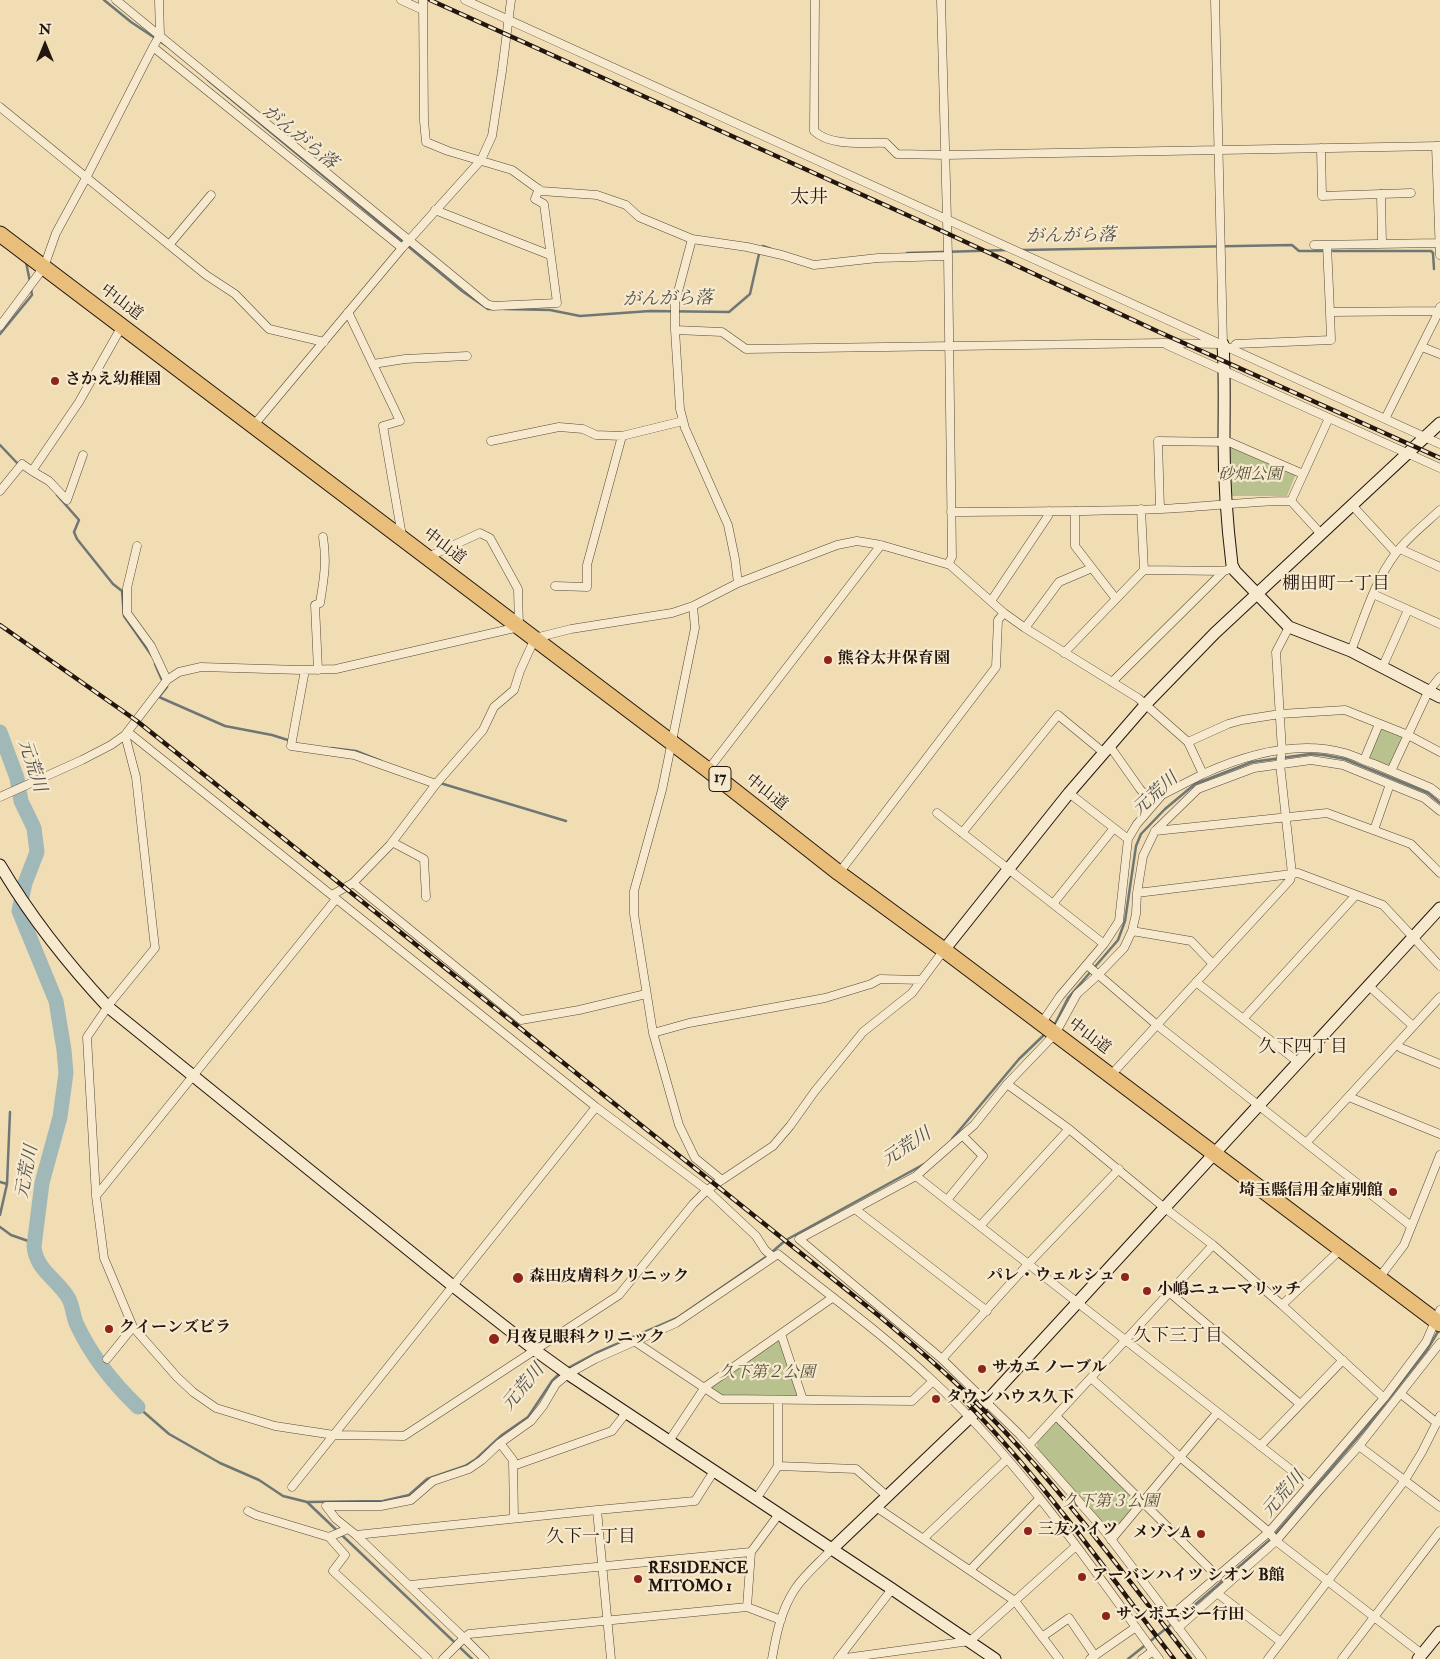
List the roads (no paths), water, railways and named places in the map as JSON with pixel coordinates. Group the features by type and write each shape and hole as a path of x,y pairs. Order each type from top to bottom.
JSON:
{"highway":[{"name":"中山道","path":"0,234 535,638 839,873 1111,1075 1341,1250 1439,1318"}],"street":[{"path":"116,0 487,304 493,306 557,303 544,204 535,199 539,189"},
{"path":"0,326 44,267 56,233 160,35 159,0"},
{"path":"401,0 423,10"},
{"path":"423,0 424,121 426,142 448,151 512,170 542,191 597,195 626,205 639,217 692,239 747,247 814,265 878,258 948,256"},
{"path":"465,0 1440,444"},
{"path":"254,424 408,240 481,160 492,136 511,0"},
{"path":"814,0 814,130 819,136 838,141 886,143 897,154 945,155 1438,146 1440,255"},
{"path":"942,0 952,556 948,564"},
{"path":"1112,682 1228,569 1224,440 1225,371 1228,346 1218,149 1215,0"},
{"path":"153,48 402,248"},
{"path":"0,107 206,276 235,294 269,329 324,342"},
{"path":"1321,148 1322,196 1411,193"},
{"path":"1381,194 1382,244"},
{"path":"169,245 211,195"},
{"path":"435,210 550,255"},
{"path":"692,239 675,303 674,330 677,389 683,421 728,525 738,583"},
{"path":"1314,245 1440,243"},
{"path":"674,330 722,332 746,349 1163,343 1228,346 1236,344 1331,340 1327,245"},
{"path":"1385,419 1440,311 1440,306"},
{"path":"1330,312 1440,311"},
{"path":"348,312 400,421 382,426 402,538"},
{"path":"32,472 79,402 122,326"},
{"path":"1163,343 1440,468"},
{"path":"1422,347 1440,354"},
{"path":"373,364 405,359 467,356"},
{"path":"1291,501 1329,418"},
{"path":"491,441 559,427 582,429 596,435 622,436 683,421"},
{"path":"126,734 136,776 154,948 87,1037 96,1196 104,1258 133,1327 177,1377 193,1392 216,1408 275,1426 334,1435 404,1436 619,1295 693,1204 707,1190 773,1146 863,1032 912,993 1069,792 1146,704 1189,658 1440,423"},
{"path":"555,586 587,587 587,565 622,436"},
{"path":"1160,509 1158,441 1224,440 1303,474"},
{"path":"0,491 22,464 49,481 67,500 84,455"},
{"path":"951,512 1160,509 1256,501 1291,501 1321,534"},
{"path":"1352,505 1398,551 1440,567"},
{"path":"1141,509 1144,570"},
{"path":"1351,651 1373,594 1386,568 1398,551 1440,510"},
{"path":"990,601 1048,516 1048,511"},
{"path":"1075,511 1076,546 1116,599"},
{"path":"0,797 82,760 126,734 167,680 179,672 200,668 336,669 519,627 518,589 490,538 480,533 428,557"},
{"path":"318,670 316,605 320,603 326,565 323,536"},
{"path":"96,1196 193,1077 334,897 353,883 392,842 436,784 483,730 494,707 514,690 520,671 535,638 572,629 663,615 693,606 738,583 837,545 857,541 881,545 948,564 1004,613 1025,628 1138,698 1188,742 1203,774"},
{"path":"708,770 881,545"},
{"path":"137,546 127,588 127,613 151,646 167,680"},
{"path":"1025,628 1059,582 1092,568"},
{"path":"1064,653 1144,570 1228,569 1257,594 1289,627 1351,651 1440,697"},
{"path":"1373,594 1440,624"},
{"path":"693,606 695,628 662,790 634,891 634,914 653,1033 679,1125 695,1158 722,1180"},
{"path":"1382,668 1408,610"},
{"path":"839,873 996,667 998,620 1004,613"},
{"path":"1111,1075 1290,880 1292,874 1280,764 1282,751 1276,652 1289,627"},
{"path":"304,670 291,746 354,755 436,784"},
{"path":"1391,771 1428,692 1440,677"},
{"path":"1188,742 1228,724 1242,720 1280,714 1344,710 1408,735 1440,752"},
{"path":"962,833 1058,715 1106,748 1153,804"},
{"path":"1364,760 1379,724"},
{"path":"126,734 334,897 596,1107 707,1190 756,1236 765,1250 773,1257"},
{"path":"1041,1024 1060,996 1104,944 1119,921 1128,839 1137,824 1162,795 1203,774 1251,756 1282,751 1324,748 1347,753 1431,788 1440,795"},
{"path":"1202,1659 1071,1491 987,1401 942,1359 799,1238 916,1176 964,1136 974,1125 1007,1084 1055,1034 1077,994 1098,976 1124,948 1132,931 1136,914 1137,892 1144,856 1155,831 1198,790 1254,768 1311,760 1324,761 1343,765 1424,798 1440,810"},
{"path":"1374,830 1390,784"},
{"path":"1069,792 1128,839"},
{"path":"937,813 1104,944"},
{"path":"1155,831 1328,813 1411,844 1440,874"},
{"path":"1053,904 1114,828"},
{"path":"392,842 424,859 426,897"},
{"path":"0,865 27,907 80,977 108,1007 454,1286 568,1374 995,1659"},
{"path":"1137,892 1298,873 1383,905 1440,966"},
{"path":"353,883 521,1020 579,1010 646,994"},
{"path":"1243,1019 1356,895"},
{"path":"772,1659 781,1620 796,1588 832,1549 987,1401 1440,908"},
{"path":"1132,931 1191,941 1214,964"},
{"path":"1087,965 1157,1025 1411,1226"},
{"path":"653,1033 689,1023 826,998 871,984 880,979 922,980"},
{"path":"1196,982 1298,1062"},
{"path":"1369,986 1413,1026"},
{"path":"1306,1143 1440,997"},
{"path":"1397,1044 1401,1048 1440,1064"},
{"path":"1007,1084 1069,1129 1164,1208 1213,1245 1384,1398"},
{"path":"1349,1097 1440,1134"},
{"path":"292,1487 596,1107"},
{"path":"980,1226 1069,1129"},
{"path":"947,1200 983,1156 964,1136"},
{"path":"1379,1278 1404,1244 1440,1155"},
{"path":"942,1359 1029,1263 1119,1169"},
{"path":"916,1176 1309,1484"},
{"path":"855,1209 987,1311"},
{"path":"1029,1445 1213,1245"},
{"path":"1282,1305 1341,1250"},
{"path":"486,1659 462,1640 410,1585 356,1535 347,1530 326,1506 381,1506 411,1500 433,1481 469,1469 500,1443 531,1421 543,1406 556,1384 568,1374 634,1341 676,1323 778,1254 874,1329 933,1381 970,1417 1007,1459 1076,1546 1159,1659"},
{"path":"1170,1292 1300,1404"},
{"path":"669,1441 705,1387 832,1298"},
{"path":"1170,1617 1269,1532 1309,1484 1345,1446 1384,1398 1426,1342 1439,1318"},
{"path":"107,1359 133,1327"},
{"path":"781,1334 803,1400"},
{"path":"634,1341 721,1399 912,1401 933,1381"},
{"path":"1178,1628 1276,1541 1359,1446 1440,1344"},
{"path":"1260,1446 1343,1360"},
{"path":"1091,1378 1180,1457 1269,1532 1276,1541 1375,1618 1420,1656 1440,1633"},
{"path":"1268,1659 1404,1480 1438,1420 1401,1394"},
{"path":"756,1499 778,1466 778,1400"},
{"path":"513,1466 612,1431 626,1413"},
{"path":"1111,1540 1217,1413"},
{"path":"1056,1416 1218,1577"},
{"path":"500,1443 513,1460 514,1518"},
{"path":"1359,1446 1440,1507"},
{"path":"924,1538 1007,1459"},
{"path":"778,1466 856,1470 887,1496"},
{"path":"356,1535 695,1501 714,1471"},
{"path":"970,1570 1039,1499"},
{"path":"876,1507 1016,1601 1059,1659"},
{"path":"596,1510 611,1659"},
{"path":"248,1511 256,1516 330,1537 345,1555 333,1571 428,1659"},
{"path":"747,1607 751,1552 779,1514"},
{"path":"330,1537 347,1530"},
{"path":"1342,1659 1440,1531"},
{"path":"838,1659 970,1641 1076,1546"},
{"path":"410,1585 751,1552"},
{"path":"838,1659 892,1589"},
{"path":"1217,1593 1281,1642"},
{"path":"443,1659 469,1634 747,1607 781,1620"},
{"path":"1042,1636 1069,1618 1092,1657 1136,1627"},
{"path":"1142,1659 1153,1651"}],"waterway":[{"name":"がんがら落","path":"104,0 131,22 167,46"},
{"name":"がんがら落","path":"208,80 462,291 488,309 493,309"},
{"name":"がんがら落","path":"1022,250 1292,245 1299,251 1322,251"},
{"name":"がんがら落","path":"504,309 550,310 580,316 650,311 729,312 750,294 759,254 763,246 771,249"},
{"name":"がんがら落","path":"907,253 1009,250"},
{"name":"がんがら落","path":"1333,251 1431,251 1433,253 1434,269"},
{"path":"26,262 30,282"},
{"path":"0,334 32,295 31,289"},
{"path":"0,445 20,466"},
{"path":"57,495 79,520 74,532 77,539 113,584 122,591 124,616 152,656"},
{"path":"155,664 167,687 159,697 225,726 272,735 291,741"},
{"name":"元荒川","path":"0,732 17,778 21,801 34,828 37,852 25,883 19,911 56,1001 66,1073 60,1117 42,1183 34,1246 39,1262 69,1299 77,1325 96,1359 120,1389 138,1407"},
{"path":"331,748 356,751 381,761"},
{"name":"元荒川","path":"1054,1026 1068,998 1118,940 1125,921 1136,846 1141,834 1165,809 1195,784 1252,762 1310,754 1324,755 1345,759 1428,793 1440,803"},
{"path":"440,783 566,821"},
{"name":"元荒川","path":"952,1139 1019,1059 1046,1033"},
{"path":"7,1184 10,1112"},
{"name":"元荒川","path":"568,1368 596,1353 677,1318 766,1257 786,1240 926,1163"},
{"path":"0,1182 7,1184 0,1215"},
{"path":"0,1227 11,1235 34,1243"},
{"name":"元荒川","path":"1128,1659 1189,1610 1271,1539 1365,1429 1427,1350 1439,1330"},
{"name":"元荒川","path":"138,1407 169,1434 220,1463 259,1480 283,1496 307,1502 383,1501 409,1495 427,1479 465,1466 476,1459 502,1435 528,1417 552,1381 561,1372"},
{"name":"元荒川","path":"307,1502 472,1659"}],"railway":[{"path":"430,0 1440,458"},
{"path":"0,625 137,721 878,1315 915,1347 986,1412 1042,1472 1190,1659"},
{"path":"965,1401 1021,1462 1047,1494 1174,1659"}],"place":[{"name":"さかえ幼稚園","path":"55,381"},
{"name":"熊谷太井保育園","path":"828,660"},
{"name":"埼玉縣信用金庫別館","path":"1393,1192"},
{"name":"パレ・ウェルシュ","path":"1125,1277"},
{"name":"森田皮膚科クリニック","path":"518,1278"},
{"name":"小嶋ニューマリッチ","path":"1147,1291"},
{"name":"クイーンズビラ","path":"109,1329"},
{"name":"月夜見眼科クリニック","path":"494,1339"},
{"name":"サカエ ノーブル","path":"982,1369"},
{"name":"タウンハウス久下","path":"936,1399"},
{"name":"三友ハイツ","path":"1028,1531"},
{"name":"メゾンA","path":"1201,1534"},
{"name":"アーバンハイツ シオン B館","path":"1082,1577"},
{"name":"RESIDENCE MITOMO 1","path":"638,1579"},
{"name":"サンポエジー行田","path":"1106,1616"}],"district":[{"name":"太井","path":"809,199"},
{"name":"棚田町一丁目","path":"1336,585"},
{"name":"久下四丁目","path":"1303,1048"},
{"name":"久下三丁目","path":"1178,1337"},
{"name":"久下一丁目","path":"591,1538"}],"park label":[{"name":"砂畑公園","path":"1250,476"},
{"name":"久下第２公園","path":"767,1374"},
{"name":"久下第３公園","path":"1111,1503"}]}
